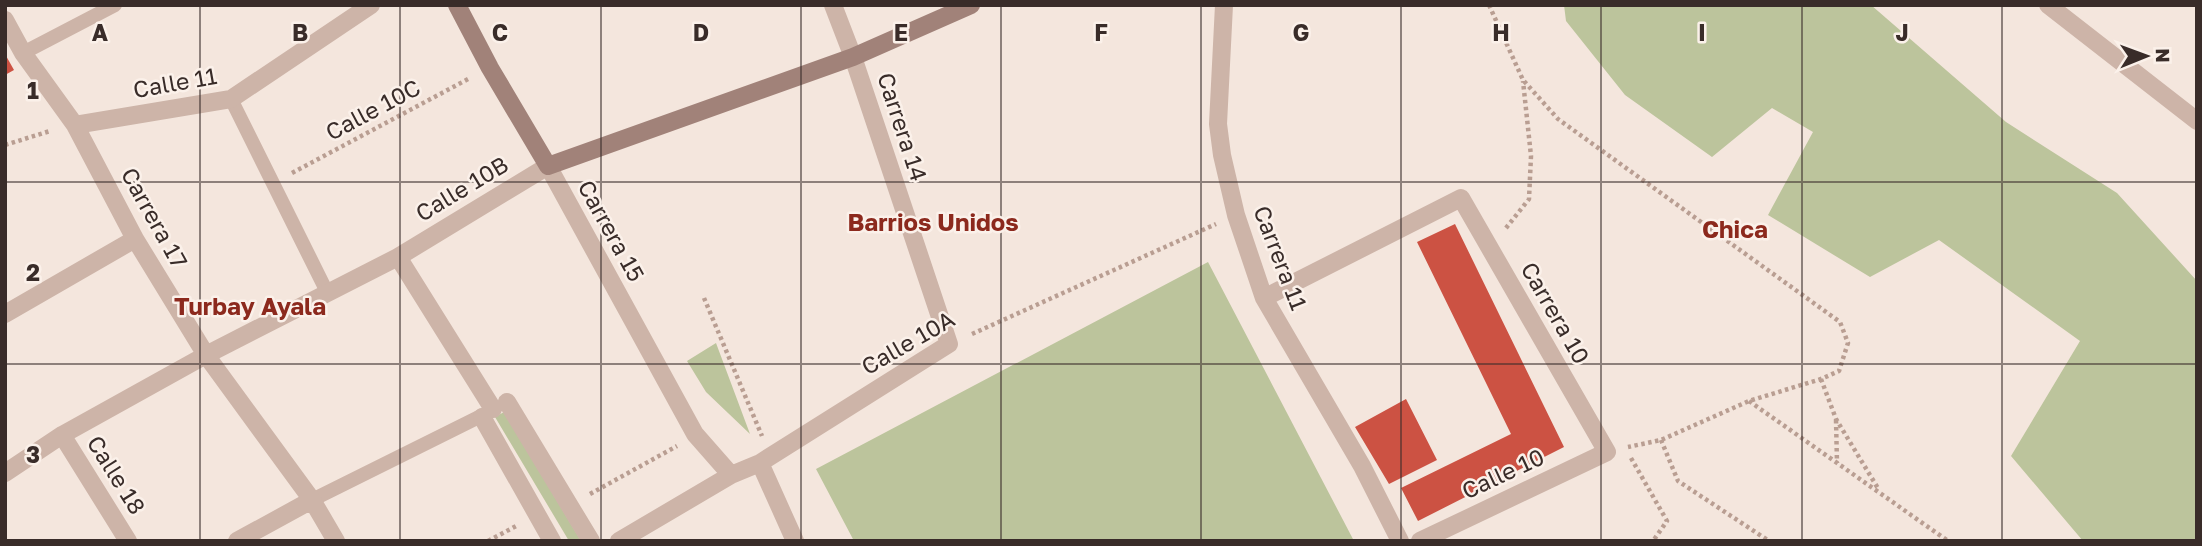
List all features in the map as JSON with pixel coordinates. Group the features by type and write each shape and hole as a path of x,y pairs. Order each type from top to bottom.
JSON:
{"main road":[{"name":"Carrera 15","path":"457,5 490,68 548,166"},
{"name":"Calle 10B","path":"548,166 853,57 971,5"}],"street":[{"name":"Calle 11","path":"75,125 231,99 371,5"},
{"name":"Carrera 14","path":"833,5 949,344"},
{"name":"Carrera 11","path":"1224,5 1218,124 1236,215 1264,298 1362,466 1400,541"},
{"path":"2048,5 2197,121"},
{"name":"Carrera 17","path":"5,20 23,53 75,125 135,239 206,355 312,500 336,541"},
{"name":"Calle 10B","path":"5,473 62,435 206,355 398,257 548,166"},
{"name":"Carrera 15","path":"548,166 695,434 731,475"},
{"name":"Carrera 10","path":"1264,298 1461,198 1606,452"},
{"path":"5,314 135,239"},
{"path":"398,257 494,409 570,504 591,541"},
{"name":"Calle 10A","path":"619,541 731,475 760,463 949,344"},
{"path":"494,409 538,515 552,541"},
{"name":"Calle 18","path":"62,435 128,541"},
{"name":"Calle 10","path":"1420,541 1606,452"},
{"path":"760,463 795,541"},
{"path":"237,541 312,500"}],"lane":[{"path":"23,53 114,5"},
{"path":"231,99 327,292"},
{"path":"312,500 494,409"}],"path":[{"path":"1489,5 1523,80 1558,119 1840,322 1848,343 1839,371 1749,401 1661,440 1606,452"},
{"name":"Calle 10C","path":"273,183 490,68"},
{"path":"1490,248 1529,199 1531,156 1523,80"},
{"path":"5,145 75,125"},
{"name":"Calle 10A","path":"949,344 1236,215"},
{"path":"704,298 764,442 760,463"},
{"path":"1821,379 1836,419 1881,494"},
{"path":"1749,401 1948,541"},
{"path":"1836,419 1837,463"},
{"path":"1661,440 1678,481 1769,541"},
{"path":"570,504 670,451"},
{"path":"1606,452 1632,458 1667,521 1653,541"},
{"path":"488,541 538,515"}],"green space":[{"path":"1564,5 1871,5 2006,122 2117,193 2197,281 2197,541 2083,541 2011,456 2080,341 1939,240 1870,277 1768,215 1813,132 1772,108 1712,157 1625,95 1566,21"},
{"path":"1208,262 1354,541 854,541 816,469"},
{"path":"716,343 750,434 706,392 687,361"},
{"path":"504,412 581,541 569,541 495,417"}],"building":[{"path":"5,54 14,70 5,75"},
{"path":"1455,224 1564,447 1418,521 1401,488 1511,434 1417,242"},
{"path":"1406,399 1437,460 1389,484 1355,427"}],"district":[{"name":"Barrios Unidos","path":"933,223"},
{"name":"Chica","path":"1735,230"},
{"name":"Turbay Ayala","path":"250,307"}]}
